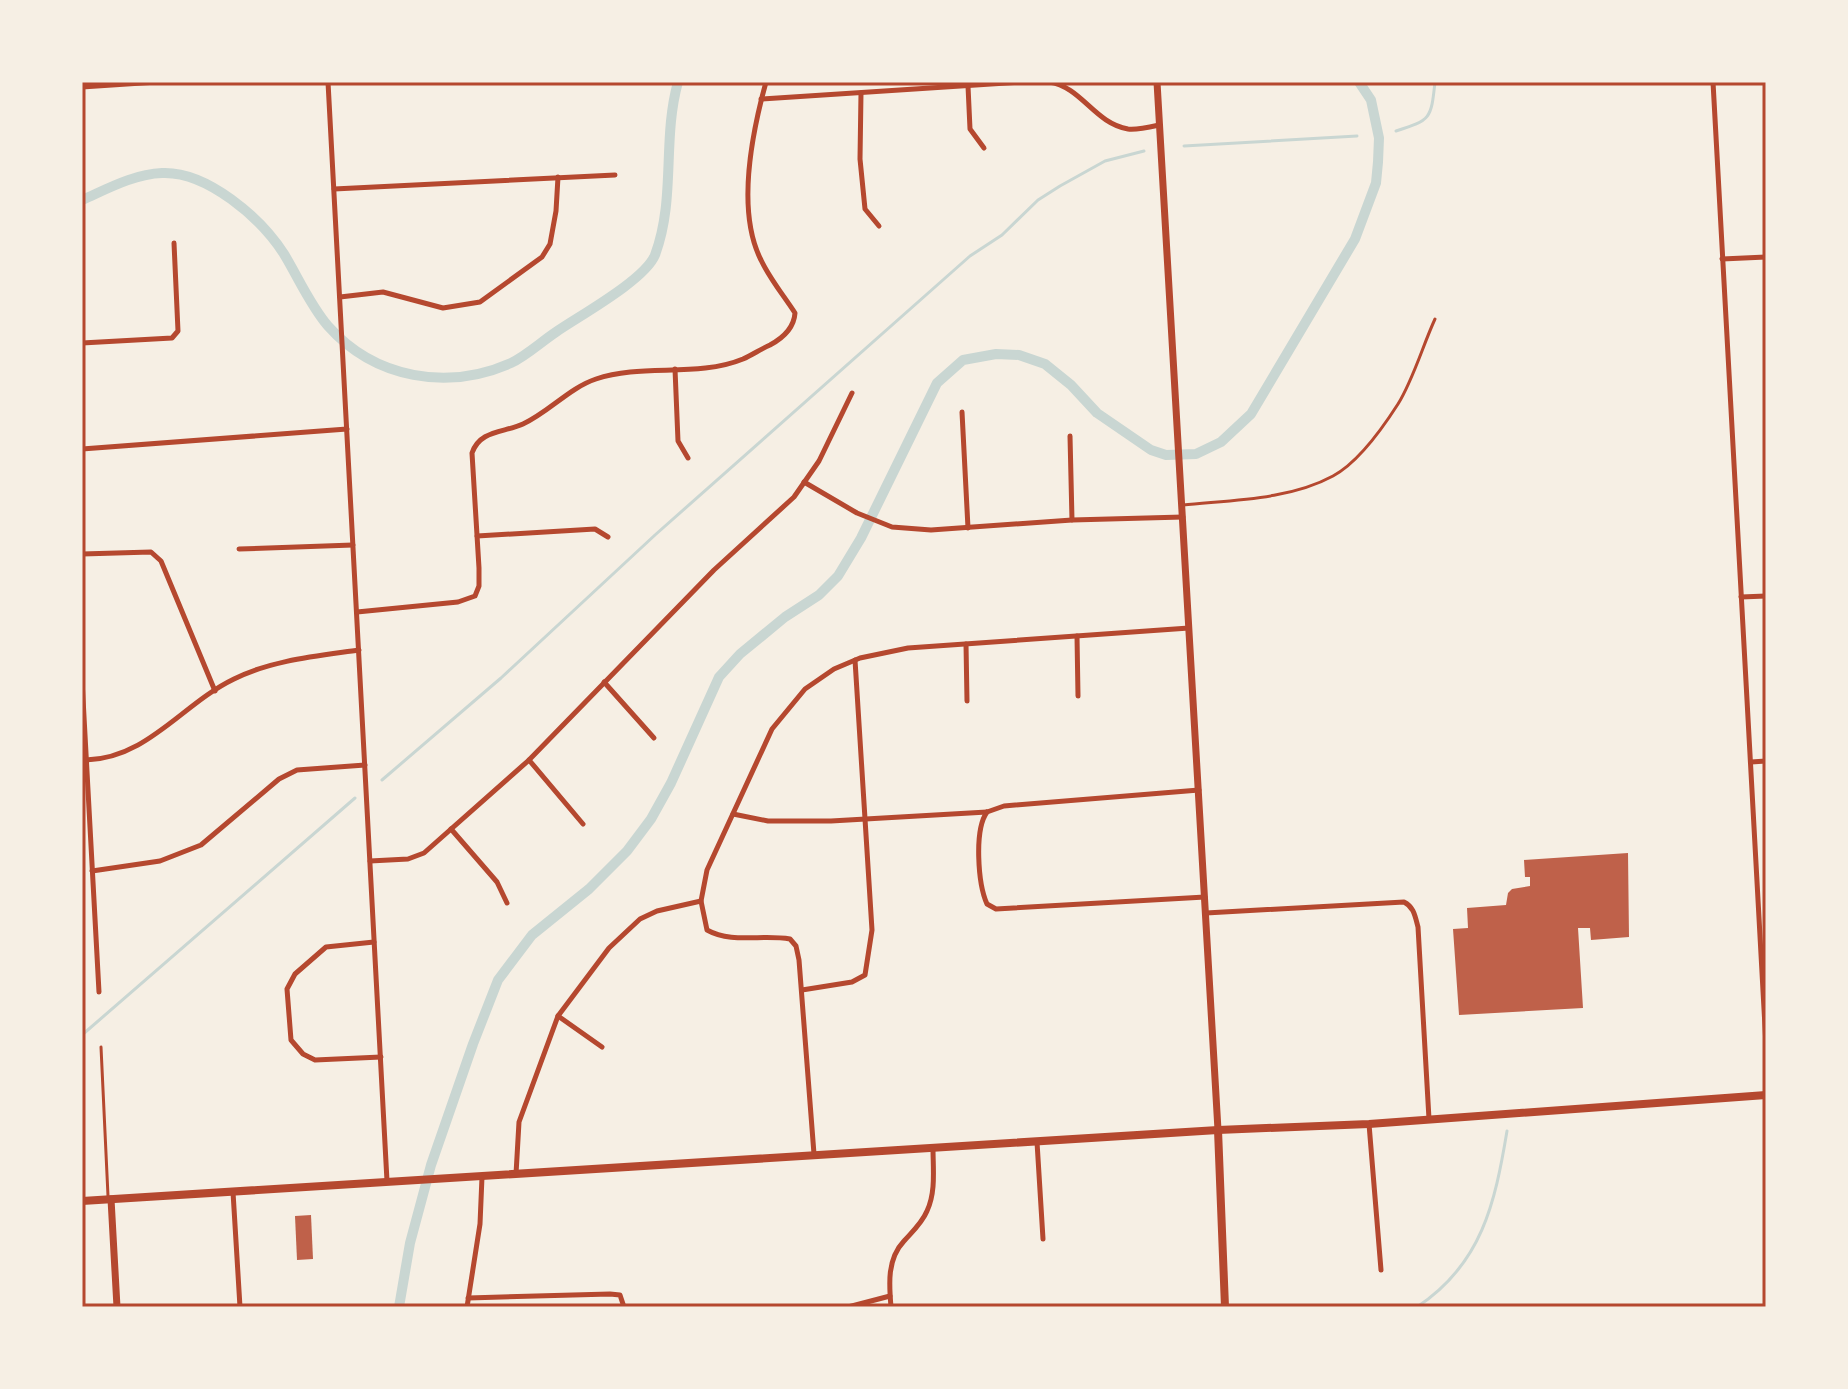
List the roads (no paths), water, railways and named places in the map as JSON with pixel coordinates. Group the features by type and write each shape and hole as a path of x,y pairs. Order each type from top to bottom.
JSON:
{"main road":[{"path":"82,1201 1218,1130 1369,1124 1766,1095"},
{"path":"1218,1130 1225,1307"}],"street":[{"path":"82,87 157,82"},
{"path":"328,82 387,1182"},
{"path":"357,612 458,602 475,596 479,586 472,453 476,442 484,436 523,424 593,380 612,374 741,360 781,339 794,322 795,313 760,259 750,219 749,168 766,82"},
{"path":"761,99 1023,82"},
{"path":"1049,82 1058,83 1078,94 1102,119 1129,129 1160,125"},
{"path":"1157,82 1218,1130"},
{"path":"1713,82 1766,1045"},
{"path":"968,86 970,129 984,148"},
{"path":"861,93 860,159 865,209 879,226"},
{"path":"334,189 615,175"},
{"path":"340,297 383,292 434,306 454,308 480,302 542,257 550,244 558,177"},
{"path":"82,343 172,338 178,331 174,243"},
{"path":"1722,259 1766,257"},
{"path":"675,369 678,441 688,458"},
{"path":"370,861 408,859 424,853 529,760 714,570 794,497 819,461 852,393"},
{"path":"962,412 968,528"},
{"path":"82,449 347,429"},
{"path":"1070,436 1072,520"},
{"path":"804,482 861,515 892,527 931,530 1072,520 1183,517"},
{"path":"477,536 595,529 608,537"},
{"path":"239,549 353,545"},
{"path":"82,554 151,552 161,561 215,691"},
{"path":"1741,597 1766,596"},
{"path":"814,1156 796,946 790,939 773,935 716,936 707,930 701,901 707,870 772,729 805,689 834,669 855,660 908,648 1189,628"},
{"path":"1077,636 1078,696"},
{"path":"966,644 967,701"},
{"path":"86,760 107,759 129,751 232,679 301,658 359,650"},
{"path":"802,990 852,982 865,975 872,930 855,660"},
{"path":"82,680 86,810 99,992"},
{"path":"604,682 654,738"},
{"path":"529,760 583,824"},
{"path":"1751,762 1766,761"},
{"path":"92,871 160,861 201,845 279,779 297,770 365,765"},
{"path":"733,814 768,821 866,819 987,812 1004,806 1199,790"},
{"path":"987,812 981,820 981,890 987,904 996,909 1205,897"},
{"path":"451,829 497,882 507,903"},
{"path":"516,1174 519,1122 558,1016 609,948 640,919 657,911 701,901"},
{"path":"1206,913 1404,902 1409,905 1414,910 1418,927 1429,1119"},
{"path":"1758,907 1766,907"},
{"path":"374,942 326,947 295,974 287,989 291,1040 303,1054 315,1060 381,1057"},
{"path":"558,1016 602,1047"},
{"path":"1369,1124 1381,1270"},
{"path":"1037,1142 1043,1239"},
{"path":"891,1307 891,1265 895,1252 917,1228 928,1210 933,1185 933,1148"},
{"path":"467,1307 480,1224 482,1176"},
{"path":"233,1192 240,1307"},
{"path":"109,1200 117,1307"},
{"path":"468,1298 610,1294 620,1295 624,1307"},
{"path":"848,1307 890,1296"}],"lane":[{"path":"1182,505 1263,496 1309,487 1335,475 1362,451 1400,402 1435,319"},
{"path":"101,1047 109,1200"}],"waterway":[{"path":"82,200 152,174 179,174 197,180 231,199 262,226 284,254 328,326 368,358 414,375 438,378 487,372 517,360 625,286 649,265 655,255 665,212 673,104 678,82"},
{"path":"399,1307 410,1243 431,1165 498,980 532,935 589,889 627,851 651,819 671,783 719,677 740,654 785,617 819,595 838,576 861,538 937,383 963,360 996,354 1019,355 1045,364 1071,385 1097,413 1151,450 1166,455 1196,454 1221,442 1251,414 1355,239 1376,183 1379,138 1371,100 1359,82"},
{"path":"1396,131 1416,124 1427,116 1435,82"},
{"path":"1184,146 1357,136"},
{"path":"382,780 501,678 655,535 970,256 1002,235 1038,200 1060,186 1105,161 1144,151"},
{"path":"82,1035 355,798"},
{"path":"1417,1307 1457,1271 1482,1230 1497,1183 1507,1131"}]}
